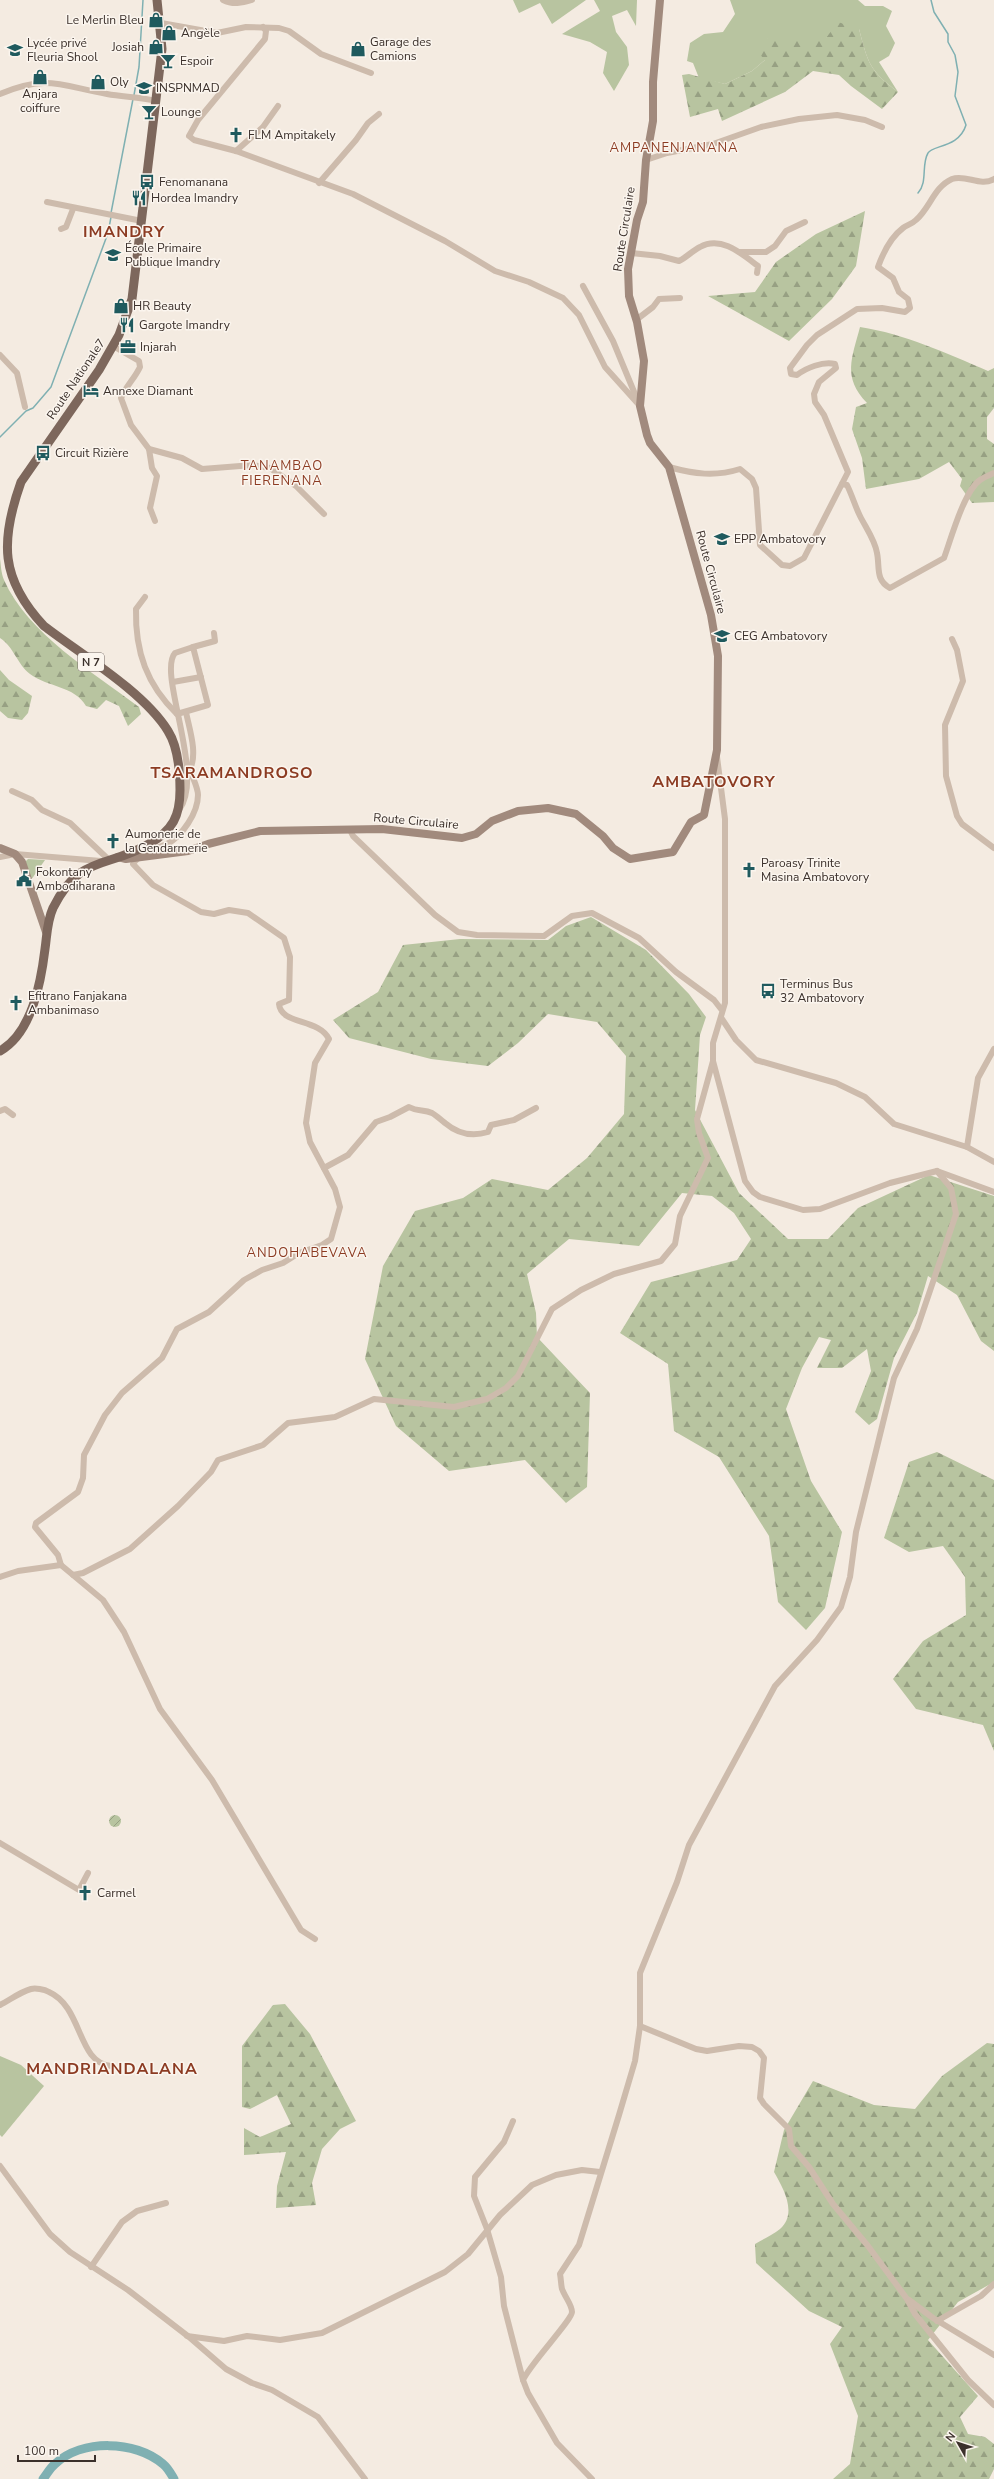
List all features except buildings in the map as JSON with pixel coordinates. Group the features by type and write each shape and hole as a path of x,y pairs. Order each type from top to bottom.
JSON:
{"main road":[{"name":"N 7","path":"157,0 161,23"},
{"name":"Route Nationale7","path":"161,23 162,49 132,299 114,346 21,482 5,523 1,543 3,563 10,581 31,613 44,626 128,690 157,716 168,732 173,743 179,772 180,798 178,811"},
{"name":"N 7","path":"0,1051 15,1038 29,1013 40,980 46,932 52,910 67,885 77,874 105,860 136,854 158,838 176,821 178,811"}],"street":[{"path":"223,0 230,4 240,4 252,0"},
{"name":"Route Circulaire","path":"350,830 412,831 462,838 476,834 492,821 518,811 548,808 576,814 603,836 613,848 630,859 650,857 673,852 691,822 704,815 716,750 718,656 711,615 669,467 650,444 640,406 644,361 636,320 629,296 628,269 642,202 646,160 653,121 653,82 660,0"},
{"path":"161,23 218,33 246,27 263,27 289,31 321,54 371,73"},
{"path":"263,27 266,31 265,39 192,128 189,136 194,140 236,151 319,183 353,194 481,261 495,271 529,282 563,298 579,315 605,367 640,406"},
{"path":"0,94 20,85 54,82 108,94 156,101"},
{"path":"236,151 263,127 278,106"},
{"path":"319,183 356,140 368,123 379,114"},
{"path":"646,160 667,153 713,144 761,127 806,118 837,115 865,120 882,127"},
{"path":"669,467 690,472 720,475 740,469 752,479 756,488 760,545 782,565 790,566 804,558 848,472 824,415 815,402 814,394 820,382 836,366 830,363 805,369 797,375 791,374 790,368 807,345 817,335 857,309 882,308 905,312 910,308 908,299 899,292 893,278 878,267 885,249 902,229 916,221 931,198 947,182 954,178 982,183 994,179"},
{"path":"47,202 73,209 142,221"},
{"path":"61,229 66,227 73,209"},
{"path":"740,252 766,252 776,246 786,231 805,222"},
{"path":"631,253 660,256 679,261 700,246 721,243 740,252 758,266 757,273"},
{"path":"583,286 612,341 640,406"},
{"path":"636,320 653,308 659,299 680,298"},
{"path":"114,346 139,361 140,367 136,376 126,385 121,398 131,424 149,448 152,468 157,476 150,508 155,521"},
{"path":"0,355 17,373 25,407"},
{"path":"149,448 182,458 202,469 253,465 270,468 296,486 324,514"},
{"path":"842,484 847,485 853,496 859,514 874,541 877,552 879,579 882,584 890,588 944,558 961,511 972,490 980,480 994,473"},
{"path":"144,597 136,609 139,647 154,690 177,714"},
{"path":"178,811 184,803 188,791 186,751 177,714 171,657 175,653 215,641 214,634"},
{"path":"952,639 957,650 963,680 945,725 946,776 957,816 962,824 994,848"},
{"path":"177,714 208,705 194,647"},
{"path":"173,682 201,677"},
{"path":"136,854 170,842 185,827 194,812 198,795 190,769 192,764 192,749 186,712"},
{"path":"716,750 725,819 725,1003 721,1009"},
{"path":"12,791 32,800 42,810 70,823 105,860"},
{"path":"136,854 188,851 208,844 260,831 284,832 339,828 350,830 353,836 404,886 435,915 458,932 477,935 544,936 572,916 592,914 639,938 676,972 714,1000 721,1009 722,1019 712,1043 713,1061 745,1181 753,1192 760,1196 804,1210 820,1209 890,1183 937,1171 994,1192"},
{"path":"0,848 15,854 22,862 46,932"},
{"path":"0,857 15,854 105,860"},
{"path":"136,854 133,864 153,885 165,892 201,912 214,914 229,910 248,913 284,938 290,957 289,1000 279,1004 279,1011 285,1016 314,1024 325,1032 329,1039 315,1063 306,1123 310,1142 335,1189 340,1207 331,1239 322,1245 299,1252 283,1263 262,1270 244,1280 209,1312 177,1329 162,1358 122,1392 105,1415 84,1455 83,1478 78,1492 42,1519 35,1527 58,1555 62,1565 103,1600 124,1632 160,1709 212,1780 301,1930 315,1939"},
{"path":"722,1019 756,1060 836,1082 865,1097 894,1124 967,1147 994,1162"},
{"path":"967,1147 978,1078 994,1049"},
{"path":"73,1575 83,1573 130,1549 178,1506 211,1472 218,1460 263,1445 288,1423 335,1417 374,1399 454,1407 487,1399 506,1388 518,1376 552,1309 580,1290 614,1274 661,1261 675,1244 680,1216 708,1158 699,1133 698,1119 713,1061"},
{"path":"324,1168 348,1155 376,1122 390,1118 409,1107 417,1112 426,1111 434,1114 457,1131 477,1136 488,1132 491,1125 514,1120 536,1108"},
{"path":"0,1111 5,1108 13,1115"},
{"path":"524,2380 528,2369 561,2327 570,2319 572,2311 562,2289 560,2274 579,2245 634,2061 640,2026 640,1973 677,1882 689,1845 775,1686 816,1640 841,1607 850,1577 856,1532 894,1378 917,1329 956,1214 950,1188 943,1176 937,1171"},
{"path":"0,1577 18,1572 62,1565"},
{"path":"0,1843 79,1890 88,1873"},
{"path":"0,2004 31,1989 46,1990 56,1995 66,2004 72,2014 89,2053 101,2064 111,2066"},
{"path":"640,2026 696,2049 707,2051 739,2046 752,2047 759,2052 764,2058 760,2098 789,2129 791,2146 809,2167 833,2204 868,2246 908,2299 915,2314 930,2334 968,2380 994,2405"},
{"path":"513,2121 504,2142 475,2177 474,2196 487,2229 501,2277 504,2306 528,2393 557,2443 592,2479"},
{"path":"0,2166 50,2234 70,2252 128,2290 187,2336 226,2369 252,2383 272,2390 318,2417 364,2479"},
{"path":"187,2336 224,2341 247,2336 280,2340 322,2333 445,2272 468,2254 487,2229 532,2185 556,2175 582,2170 600,2172"},
{"path":"91,2267 122,2222 131,2215 166,2203"},
{"path":"938,2321 981,2296 994,2284"},
{"path":"908,2299 938,2321 994,2355"}],"green space":[{"path":"513,0 586,0 552,24 540,3 519,13"},
{"path":"594,0 637,0 636,26 627,10 612,16 616,32 627,47 629,65 614,91 603,73 607,52 590,42 562,34 600,11"},
{"path":"730,0 858,0 865,6 883,6 892,11 886,26 895,43 889,56 879,62 898,92 881,78 871,65 859,29 826,38 768,38 765,60 752,71 725,84 699,78 693,63 687,61 690,43 704,34 723,32 735,14"},
{"path":"838,22 859,29 871,65 881,78 898,92 882,109 839,75 813,71 785,92 722,121 718,109 690,117 682,75 689,74 725,84 752,71 765,60 757,51 768,38 826,38"},
{"path":"865,211 856,266 832,299 789,341 708,296 755,292 776,262 816,234"},
{"path":"860,327 909,339 988,371 994,368 994,408 987,417 987,439 994,444 994,502 972,503 960,486 962,479 949,462 919,479 866,489 862,458 852,429 856,407 867,403 859,394 854,385 851,367 854,348"},
{"path":"0,559 4,580 15,600 29,618 63,651 139,707 141,714 128,726 119,706 106,700 97,709 86,706 75,694 44,682 30,674 9,646 0,638"},
{"path":"0,670 9,680 32,696 28,713 22,720 8,718 0,711"},
{"path":"28,859 45,860 31,880 25,862"},
{"path":"591,917 646,950 689,994 706,1017 700,1035 695,1110 739,1193 788,1239 828,1239 858,1208 929,1175 994,1196 994,1351 981,1341 957,1295 928,1276 917,1313 894,1358 877,1419 869,1425 855,1412 871,1371 867,1349 842,1368 817,1368 831,1340 819,1337 802,1368 786,1409 811,1481 842,1532 825,1608 806,1630 778,1602 769,1536 719,1457 674,1431 668,1364 620,1333 651,1282 737,1260 751,1239 734,1213 712,1196 682,1193 639,1246 569,1239 527,1274 536,1313 537,1337 590,1393 587,1487 566,1503 525,1460 449,1471 396,1426 365,1359 383,1266 415,1211 463,1198 492,1179 548,1190 587,1158 624,1114 626,1056 597,1022 548,1014 518,1043 488,1066 431,1059 349,1038 333,1020 378,992 403,945 460,939 548,940 566,926"},
{"path":"937,1452 994,1480 994,1751 983,1725 916,1709 893,1679 923,1641 966,1615 965,1577 943,1546 909,1552 884,1538 909,1462"},
{"path":"115,1815 119,1817 121,1821 119,1825 115,1827 111,1825 109,1821 111,1817"},
{"path":"285,2004 310,2034 356,2121 340,2129 322,2149 312,2183 316,2205 276,2208 277,2186 286,2152 244,2155 244,2128 260,2137 291,2124 277,2095 250,2109 242,2107 242,2046 273,2005"},
{"path":"987,2043 994,2044 994,2282 958,2302 928,2340 978,2396 960,2417 968,2434 985,2437 994,2444 994,2469 989,2479 833,2479 850,2464 858,2416 830,2344 842,2327 809,2311 756,2263 755,2244 780,2229 788,2216 785,2193 774,2172 784,2130 813,2081 874,2105 915,2109 942,2076"},
{"path":"0,2056 21,2065 44,2086 2,2137 0,2135"}],"waterway":[{"path":"134,95 139,67 143,0"},
{"path":"918,193 923,184 926,158 930,150 946,145 958,138 966,125 955,96 958,72 955,55 948,42 948,34 934,12 931,0"},
{"path":"111,213 133,99"},
{"path":"0,437 26,411 33,408 51,387 108,233 111,217"},
{"path":"43,2479 50,2469 66,2456 79,2450 109,2446 138,2450 151,2456 165,2466 174,2479"}],"place":[{"name":"Le Merlin Bleu","path":"156,20"},
{"name":"Angèle","path":"169,33"},
{"name":"Josiah","path":"156,47"},
{"name":"Garage des Camions","path":"358,49"},
{"name":"Lycée privé Fleuria Shool","path":"15,50"},
{"name":"Espoir","path":"168,61"},
{"name":"Anjara coiffure","path":"40,77"},
{"name":"Oly","path":"98,82"},
{"name":"INSPNMAD","path":"144,88"},
{"name":"Lounge","path":"149,112"},
{"name":"FLM Ampitakely","path":"236,135"},
{"name":"Fenomanana","path":"147,182"},
{"name":"Hordea Imandry","path":"139,198"},
{"name":"École Primaire Publique Imandry","path":"113,255"},
{"name":"HR Beauty","path":"121,306"},
{"name":"Gargote Imandry","path":"127,325"},
{"name":"Injarah","path":"128,347"},
{"name":"Annexe Diamant","path":"91,391"},
{"name":"Circuit Rizière","path":"43,453"},
{"name":"EPP Ambatovory","path":"722,539"},
{"name":"CEG Ambatovory","path":"722,636"},
{"name":"Aumonerie de la Gendarmerie","path":"113,841"},
{"name":"Paroasy Trinite Masina Ambatovory","path":"749,870"},
{"name":"Fokontany Ambodiharana","path":"24,879"},
{"name":"Terminus Bus 32 Ambatovory","path":"768,991"},
{"name":"Efitrano Fanjakana Ambanimaso","path":"16,1003"},
{"name":"Carmel","path":"85,1893"}],"district":[{"name":"AMPANENJANANA","path":"674,147"},
{"name":"IMANDRY","path":"124,231"},
{"name":"TANAMBAO FIERENANA","path":"282,472"},
{"name":"TSARAMANDROSO","path":"232,772"},
{"name":"AMBATOVORY","path":"714,781"},
{"name":"ANDOHABEVAVA","path":"307,1252"},
{"name":"MANDRIANDALANA","path":"112,2068"}]}
